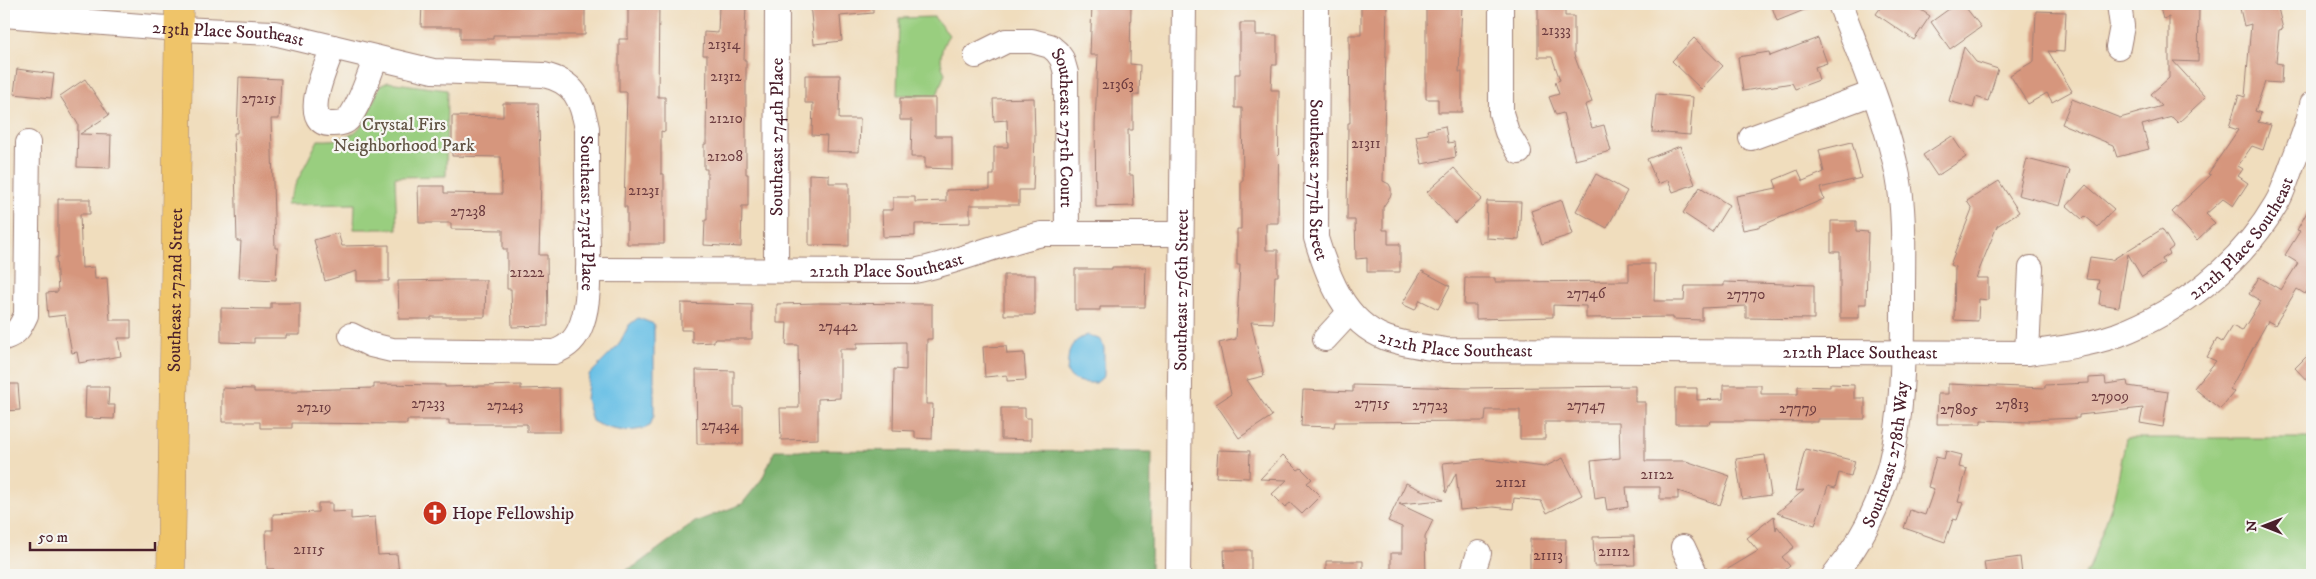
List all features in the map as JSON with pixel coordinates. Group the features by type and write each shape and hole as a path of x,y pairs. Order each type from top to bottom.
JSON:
{"main road":[{"name":"Southeast 272nd Street","path":"171,575 179,16"}],"street":[{"name":"Southeast 274th Place","path":"776,270 777,4"},
{"name":"Southeast 276th Street","path":"1178,575 1184,4"},
{"name":"Southeast 277th Street","path":"1317,4 1316,238 1324,263 1349,313"},
{"path":"1501,4 1501,113 1507,132 1519,152"},
{"name":"Southeast 278th Way","path":"1834,575 1858,543 1874,511 1886,478 1895,448 1899,424 1903,352 1903,211 1898,175 1873,93 1840,4"},
{"path":"2118,47 2122,26 2119,4"},
{"name":"213th Place Southeast","path":"4,15 179,16 274,33 434,71 544,75 560,79 570,86"},
{"name":"Southeast 275th Court","path":"976,56 1006,42 1032,40 1050,46 1062,59 1066,73 1067,234"},
{"path":"333,47 315,101 314,111 318,119 328,124 340,124 350,118 376,58"},
{"name":"Southeast 273rd Place","path":"351,335 371,344 392,350 554,352 564,349 574,341 586,308 588,270 587,128 583,109 570,86"},
{"path":"1751,138 1873,93"},
{"name":"212th Place Southeast","path":"1349,313 1385,337 1446,350 2027,354 2067,347 2116,335 2152,319 2212,280 2238,256 2277,204 2304,160 2312,104"},
{"path":"12,334 26,315 28,143"},
{"name":"212th Place Southeast","path":"588,270 914,271 948,264 1022,238 1042,234 1181,234"},
{"path":"2027,354 2031,268"},
{"path":"1325,339 1349,313"},
{"path":"1683,547 1696,575"}],"green space":[{"path":"934,17 949,35 942,49 941,59 945,73 937,95 897,95 899,18"},
{"name":"Crystal Firs Neighborhood Park","path":"388,82 447,90 446,176 395,177 397,229 354,229 355,204 285,205 318,140 333,140 353,133 365,119 380,86"},
{"path":"2126,438 2312,438 2312,575 2084,575 2089,569 2114,498"},
{"path":"775,450 1152,452 1151,575 615,575 635,566 695,522 742,504 762,479"}],"water":[{"path":"638,318 654,324 654,415 650,426 629,431 613,429 592,421 586,399 589,375 618,346 629,325"},
{"path":"1088,335 1101,340 1104,348 1104,376 1096,383 1077,381 1067,373 1072,345"}],"building":[{"path":"422,4 585,4 585,35 493,35 493,39 460,39 460,27 421,27"},
{"path":"628,4 659,4 658,97 665,97 665,132 661,131 661,174 664,174 664,244 627,244 627,207 624,207 627,92 619,92 619,39 628,39"},
{"path":"719,4 746,4 744,60 746,60 746,174 748,174 748,206 742,206 741,247 704,245 705,220 707,220 707,169 704,169 704,144 706,144 707,55 703,55 704,32 718,33"},
{"path":"810,4 873,4 873,13 840,16 842,41 814,44"},
{"path":"1092,4 1131,4 1130,64 1140,65 1139,95 1133,95 1133,130 1128,130 1129,175 1133,175 1134,206 1096,207 1095,124 1098,55 1090,55"},
{"path":"1361,4 1387,4 1383,181 1389,184 1391,195 1383,207 1383,230 1388,230 1388,244 1400,244 1400,272 1367,272 1367,258 1356,259 1355,220 1347,220 1348,123 1350,123 1349,35 1361,35"},
{"path":"1426,4 1462,4 1459,72 1462,72 1462,112 1438,112 1438,99 1426,99"},
{"path":"1538,4 1565,4 1565,16 1574,16 1574,55 1592,102 1585,105 1592,128 1604,125 1611,151 1575,160 1563,113 1556,115 1549,97 1559,94 1555,82 1560,80 1552,57 1538,57"},
{"path":"1771,4 1819,4 1777,21"},
{"path":"1883,4 1912,4 1930,16 1914,40 1876,14"},
{"path":"1956,4 1963,4 1981,27 1950,49 1931,22"},
{"path":"2159,4 2203,4 2203,7 2199,9 2198,62 2173,61 2206,97 2178,123 2172,117 2142,125 2149,149 2117,157 2113,145 2062,124 2072,99 2120,118 2162,106 2151,94 2169,78 2169,17 2163,19"},
{"path":"2239,4 2277,4 2283,29 2279,30 2276,63 2282,64 2281,83 2265,82 2255,111 2261,113 2258,122 2271,125 2263,150 2252,146 2238,166 2243,169 2238,176 2248,183 2233,206 2223,199 2206,214 2215,223 2197,240 2172,212 2211,175 2208,174 2238,130 2229,127 2239,95 2245,97 2251,24 2244,26"},
{"path":"2036,11 2066,12 2064,52 2048,51 2072,91 2052,102 2047,93 2028,104 2010,75 2034,61"},
{"path":"1240,23 1256,23 1256,35 1277,35 1277,65 1272,65 1271,90 1279,90 1278,223 1266,223 1266,250 1278,250 1278,276 1275,276 1273,323 1251,322 1264,376 1247,380 1272,416 1239,438 1216,404 1231,394 1219,343 1236,339 1240,265 1237,265 1237,229 1241,229 1241,181 1243,181 1242,108 1235,108 1235,74 1240,74"},
{"path":"1694,38 1723,66 1701,89 1672,61"},
{"path":"1818,38 1827,63 1815,67 1819,80 1795,89 1792,83 1743,91 1738,57 1769,52 1770,56"},
{"path":"1964,47 1976,62 1998,69 1988,101 1976,97 1973,108 1949,101"},
{"path":"17,69 54,74 51,98 14,94"},
{"path":"805,75 840,75 839,119 860,119 859,152 826,151 827,136 812,135 813,103 805,103"},
{"path":"239,77 281,79 279,119 271,119 275,248 278,248 276,280 239,278 241,241 237,241 234,133 237,133"},
{"path":"85,79 109,115 80,134 111,135 110,168 77,167 78,124 60,96"},
{"path":"1656,94 1693,97 1690,135 1652,132"},
{"path":"900,98 935,98 935,136 952,136 952,169 925,168 925,157 911,157 912,120 900,120"},
{"path":"1034,98 1033,190 1019,190 1019,205 970,205 970,223 915,224 915,236 883,237 882,210 893,210 893,197 915,197 915,202 946,201 946,190 990,189 990,175 994,175 994,147 1008,147 1007,120 994,121 993,99"},
{"path":"503,103 538,103 541,179 539,255 547,255 548,326 512,327 511,289 507,289 507,249 503,249 503,230 451,229 451,223 419,223 418,186 444,186 444,193 502,194 501,157 452,156 452,116 503,117"},
{"path":"1445,126 1448,143 1454,142 1456,157 1422,164 1416,136 1428,134 1427,130"},
{"path":"1952,136 1966,157 1937,176 1923,155"},
{"path":"1852,142 1861,178 1820,188 1824,199 1758,227 1743,230 1736,196 1777,188 1774,180 1798,170 1803,181 1824,172 1819,150"},
{"path":"1680,146 1695,184 1673,192 1668,180 1658,184 1647,159"},
{"path":"2027,159 2070,170 2060,206 2018,195"},
{"path":"1454,168 1482,199 1455,223 1427,192"},
{"path":"809,174 829,175 829,183 849,183 849,246 809,245"},
{"path":"1596,174 1627,191 1607,228 1576,211"},
{"path":"1999,181 2019,212 1997,226 1976,278 1988,278 1988,300 1979,299 1978,321 1954,320 1955,267 1950,265 1972,209 1967,201"},
{"path":"2086,185 2114,209 2098,227 2085,216 2082,219 2067,206"},
{"path":"1700,187 1729,205 1712,232 1683,213"},
{"path":"58,199 90,199 90,214 80,214 82,268 94,267 95,279 107,278 110,320 131,320 131,338 118,338 121,356 79,363 77,352 72,353 65,315 48,317 46,293 58,292 56,257 58,257"},
{"path":"1562,200 1573,234 1542,244 1531,211"},
{"path":"1487,201 1521,202 1519,240 1486,238"},
{"path":"2312,203 2312,282 2305,294 2297,289 2275,325 2268,321 2230,389 2234,392 2220,409 2194,388 2216,361 2207,357 2217,339 2222,342 2232,326 2242,331 2261,301 2249,294 2259,277 2281,290 2298,263 2285,255 2300,231 2297,230"},
{"path":"1831,221 1856,221 1856,231 1868,232 1866,304 1859,304 1859,318 1840,318 1840,252 1831,252"},
{"path":"2162,229 2173,247 2168,251 2170,254 2162,259 2164,263 2142,277 2128,254 2119,307 2099,304 2101,290 2097,289 2099,280 2086,279 2090,257 2112,260"},
{"path":"338,233 342,246 389,245 389,281 357,281 357,271 325,281 314,240"},
{"path":"1629,264 1655,264 1654,301 1684,301 1685,286 1724,286 1724,282 1814,285 1814,319 1746,318 1746,306 1702,308 1702,320 1673,319 1673,317 1586,318 1586,306 1553,305 1553,317 1476,319 1476,305 1464,305 1465,278 1495,278 1495,282 1629,281"},
{"path":"1112,267 1146,267 1145,307 1100,307 1100,310 1075,310 1075,269 1112,269"},
{"path":"1422,271 1450,286 1438,309 1420,300 1415,310 1402,304"},
{"path":"1004,275 1035,275 1035,315 1004,315"},
{"path":"486,280 485,317 399,319 398,281"},
{"path":"271,303 300,303 300,335 286,335 286,338 254,338 254,343 221,342 221,308 271,309"},
{"path":"681,303 752,305 752,339 714,339 714,342 692,343 692,330 681,330"},
{"path":"777,304 932,304 932,339 927,339 926,404 933,404 932,439 915,438 915,431 893,430 894,369 906,370 906,342 857,343 857,349 840,349 840,398 818,399 818,439 781,440 780,408 799,408 798,345 786,345 787,323 777,323"},
{"path":"1006,346 1007,354 1024,353 1026,380 1007,381 1007,375 985,377 983,347"},
{"path":"2312,351 2312,386 2295,368"},
{"path":"696,370 734,371 734,407 743,407 743,444 697,444"},
{"path":"2105,377 2106,384 2127,381 2128,386 2168,392 2163,427 2140,423 2143,408 2079,415 2079,418 2029,420 2029,422 1981,420 1981,424 1937,424 1938,394 1948,394 1948,384 2045,388 2045,385 2089,383 2089,378"},
{"path":"4,384 18,384 20,410 4,411"},
{"path":"374,384 445,385 445,387 521,385 521,389 559,388 560,432 527,432 527,424 449,424 449,420 407,420 407,424 292,423 292,428 260,428 260,422 222,422 222,388 254,389 254,392 298,392 298,390 374,388"},
{"path":"1830,384 1854,385 1854,398 1865,398 1865,419 1818,419 1818,422 1710,421 1709,424 1675,424 1675,388 1697,388 1697,400 1723,399 1723,385 1761,385 1761,394 1798,394 1798,386 1830,387"},
{"path":"1353,385 1466,388 1635,386 1635,402 1645,402 1645,461 1686,461 1730,476 1720,505 1678,491 1678,499 1660,499 1660,487 1626,487 1628,507 1607,510 1605,497 1595,499 1591,461 1620,458 1619,422 1545,422 1545,439 1520,439 1520,410 1486,410 1485,421 1335,422 1334,427 1301,426 1303,390 1353,392"},
{"path":"86,387 109,387 108,405 115,405 114,419 85,418"},
{"path":"1001,408 1025,408 1025,418 1031,418 1031,440 1001,439"},
{"path":"1805,449 1855,461 1851,476 1839,473 1835,488 1828,486 1815,525 1777,513 1804,490 1795,491"},
{"path":"1218,450 1250,451 1249,478 1216,477"},
{"path":"1946,451 1962,455 1959,467 1967,469 1958,502 1963,503 1957,520 1953,519 1945,542 1904,528 1910,510 1925,515 1934,489 1928,487 1936,457 1944,459"},
{"path":"1283,455 1298,470 1301,468 1312,479 1307,483 1320,496 1302,514 1290,503 1285,507 1272,494 1287,480 1260,479"},
{"path":"1765,455 1771,495 1742,499 1736,459"},
{"path":"1563,458 1582,495 1547,513 1541,501 1514,498 1513,509 1493,507 1460,510 1456,473 1446,493 1443,463 1482,459 1544,467"},
{"path":"1406,483 1443,500 1399,504 1433,520 1425,537 1426,575 1391,575 1391,553 1402,553 1402,527 1388,521"},
{"path":"318,503 332,503 332,512 351,511 351,519 375,517 378,555 397,554 399,575 274,575 274,569 267,569 266,530 273,530 273,514 318,512"},
{"path":"1774,516 1776,530 1777,526 1794,547 1782,557 1790,566 1779,575 1718,575 1758,551 1747,538"},
{"path":"1634,536 1635,565 1594,566 1593,537"},
{"path":"1530,539 1566,539 1565,570 1530,570"},
{"path":"1224,550 1251,550 1251,575 1225,575"},
{"path":"2020,557 2022,575 1986,575 1984,562"},
{"path":"1326,561 1363,561 1363,575 1326,575"}],"place":[{"name":"Hope Fellowship","path":"435,513"}]}
